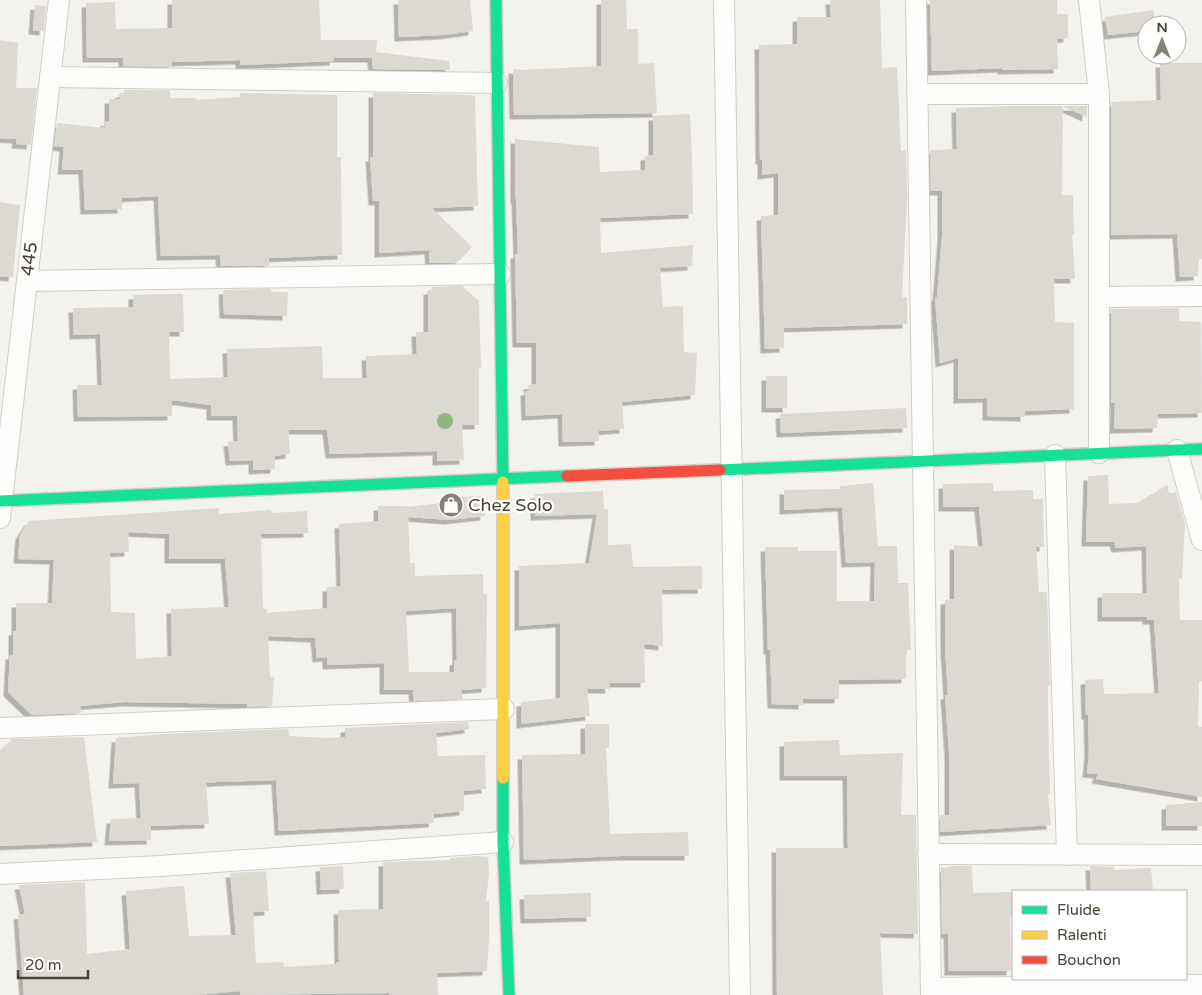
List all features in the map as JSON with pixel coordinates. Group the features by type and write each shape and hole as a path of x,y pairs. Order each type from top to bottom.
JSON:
{"street":[{"name":"445","path":"1,507 59,0"},
{"path":"496,0 504,709 503,842 509,995"},
{"path":"724,0 740,995"},
{"path":"916,0 931,991 1202,985"},
{"path":"1089,0 1099,94 1099,454"},
{"path":"50,77 497,83"},
{"path":"917,94 1099,94"},
{"path":"27,281 500,274"},
{"path":"1099,298 1202,296"},
{"path":"1,507 502,479 1202,449"},
{"path":"1177,450 1202,540"},
{"path":"1055,455 1067,854"},
{"path":"0,728 504,709"},
{"path":"0,874 160,866 503,842"},
{"path":"928,854 1202,855"}],"building":[{"path":"172,0 319,0 321,40 377,40 376,52 449,61 450,70 373,69 372,58 334,58 334,61 240,65 240,60 172,62 171,67 123,66 123,58 87,58 86,3 115,2 116,29 172,28"},
{"path":"398,0 470,0 473,31 443,35 399,37"},
{"path":"601,0 626,0 627,29 638,29 638,64 654,63 657,113 514,115 513,69 601,66"},
{"path":"830,0 880,0 882,68 897,67 901,151 906,150 907,198 902,297 907,297 907,324 784,328 784,348 765,349 761,216 778,215 778,173 762,175 762,160 760,160 759,45 797,44 797,17 831,17"},
{"path":"930,0 1057,0 1057,14 1068,14 1068,38 1057,39 1058,69 1002,70 1002,68 932,71"},
{"path":"35,5 46,6 44,31 33,30"},
{"path":"1153,10 1154,15 1137,15 1137,32 1108,35 1105,17"},
{"path":"0,40 18,43 16,88 37,88 31,145 16,144 17,139 0,138"},
{"path":"1202,63 1202,259 1199,259 1198,276 1180,277 1177,234 1111,235 1111,102 1161,100 1160,65"},
{"path":"124,90 170,90 170,98 196,98 196,100 240,97 240,93 337,95 337,157 341,157 342,255 269,258 269,266 221,266 220,255 161,256 158,196 122,198 122,209 85,210 83,170 62,170 64,147 54,146 57,123 105,128 105,121 109,122 109,99 120,99 120,93 124,93"},
{"path":"373,93 471,95 475,97 478,206 432,208 472,247 456,263 430,263 429,250 379,253 379,201 373,201 370,157 373,157"},
{"path":"1063,106 1062,195 1073,195 1074,235 1072,235 1075,279 1054,279 1055,322 1074,323 1074,409 1025,411 1025,417 987,416 987,398 958,399 958,358 940,363 935,297 937,297 942,237 942,191 931,191 930,150 957,149 956,108"},
{"path":"1087,106 1087,117 1064,107"},
{"path":"690,114 693,214 600,218 601,253 693,245 692,266 660,268 663,307 683,306 684,352 697,353 695,395 622,402 624,429 599,431 599,441 563,442 562,414 526,416 525,391 529,391 528,385 536,384 536,343 517,343 515,254 518,254 515,199 515,139 599,147 600,172 645,170 645,156 653,155 653,116"},
{"path":"0,202 20,205 13,277 0,276"},
{"path":"462,286 479,301 481,369 479,369 479,425 462,425 464,460 437,461 437,451 330,454 327,430 288,430 290,454 275,456 275,469 253,470 253,460 230,461 228,442 238,441 237,416 211,416 211,405 172,400 172,416 78,417 77,385 102,385 100,334 74,335 73,308 133,307 133,295 183,294 184,332 169,332 170,379 228,377 227,349 322,346 323,378 367,378 366,356 417,354 416,332 428,332 428,290 432,290 432,287"},
{"path":"271,289 271,292 288,292 287,316 224,314 223,290"},
{"path":"1179,308 1179,321 1201,322 1202,413 1158,414 1157,428 1114,429 1115,403 1111,403 1111,309"},
{"path":"766,376 787,376 787,408 766,408"},
{"path":"906,408 907,428 781,433 780,414"},
{"path":"1108,475 1109,504 1137,503 1167,485 1169,493 1176,492 1185,523 1182,579 1179,579 1180,620 1202,620 1202,681 1199,682 1198,727 1202,727 1202,797 1096,779 1098,774 1087,773 1089,752 1085,680 1103,679 1104,694 1159,693 1154,620 1147,620 1147,617 1102,617 1102,593 1147,593 1146,546 1116,548 1114,542 1086,542 1088,476"},
{"path":"873,483 878,546 897,546 898,583 908,583 911,650 906,650 906,679 839,680 839,699 803,699 803,705 772,704 770,650 768,650 765,547 798,547 798,551 837,551 837,601 874,601 875,562 846,563 842,507 784,510 784,490 840,489 840,486"},
{"path":"993,483 993,491 1033,490 1033,499 1043,499 1044,547 1036,547 1039,592 1047,592 1050,685 1048,686 1048,714 1050,794 1048,794 1051,825 940,832 940,815 949,815 949,752 945,695 948,695 945,648 945,600 954,599 954,545 983,547 979,507 943,507 943,484"},
{"path":"603,491 604,509 608,509 608,545 631,544 633,567 702,566 702,589 662,590 663,646 644,644 645,683 609,683 610,689 587,689 590,716 521,724 521,702 560,698 560,623 519,626 519,566 589,563 597,514 535,516 535,494"},
{"path":"482,496 485,516 449,520 408,517 410,563 415,563 415,576 483,574 483,594 487,594 486,688 461,690 463,699 414,701 413,690 384,690 384,663 327,665 327,657 317,658 315,638 268,636 270,677 274,677 272,706 248,707 247,704 125,702 80,706 81,713 32,715 8,692 10,655 13,655 13,631 16,631 16,603 52,603 54,560 18,559 20,535 29,521 219,508 219,514 271,510 271,513 307,511 308,533 261,534 263,609 267,609 267,613 327,608 327,587 341,586 339,524 378,521 378,506 407,507 459,501 459,497","holes":["128,532 169,534 169,559 225,559 229,607 171,609 172,656 136,659 135,613 111,612 110,553 129,552","456,608 457,660 454,661 454,672 409,672 406,611"]},
{"path":"468,722 469,729 436,733 438,756 485,755 486,789 464,791 464,811 434,814 433,823 279,831 276,780 217,782 206,783 209,824 151,826 151,840 109,841 111,819 141,818 139,783 113,784 116,738 288,729 289,736 327,738 345,737 345,728"},
{"path":"585,724 609,724 609,748 606,748 610,834 688,832 689,856 620,856 524,860 522,755 585,754"},
{"path":"84,737 97,842 0,846 0,751 12,739"},
{"path":"839,740 840,755 903,753 901,815 916,815 918,934 880,933 883,995 777,995 776,848 848,848 847,776 784,776 784,742"},
{"path":"1202,802 1202,826 1166,826 1166,805"},
{"path":"488,857 489,874 486,901 489,901 489,939 487,971 437,973 438,995 389,995 389,993 240,995 240,991 197,995 24,995 18,915 25,914 19,885 85,882 87,954 130,949 126,891 184,886 189,936 236,935 230,873 266,871 269,911 253,912 256,963 283,962 284,967 336,964 336,962 339,962 338,910 383,909 383,862 450,860 450,858"},
{"path":"343,866 344,889 321,890 320,867"},
{"path":"972,866 973,893 1012,892 1012,917 1010,917 1011,971 949,971 948,934 942,934 941,868"},
{"path":"1090,866 1114,867 1114,870 1151,868 1153,890 1091,890"},
{"path":"591,893 591,917 525,919 524,895"}],"traffic: fast":[{"path":"496,0 503,482"},
{"path":"720,470 1202,449"},
{"path":"0,501 567,476"},
{"path":"503,778 503,842 509,995"}],"traffic: slow":[{"path":"503,482 503,778"}],"traffic: jam":[{"path":"567,476 720,470"}],"place":[{"name":"Chez Solo","path":"451,505"}]}
